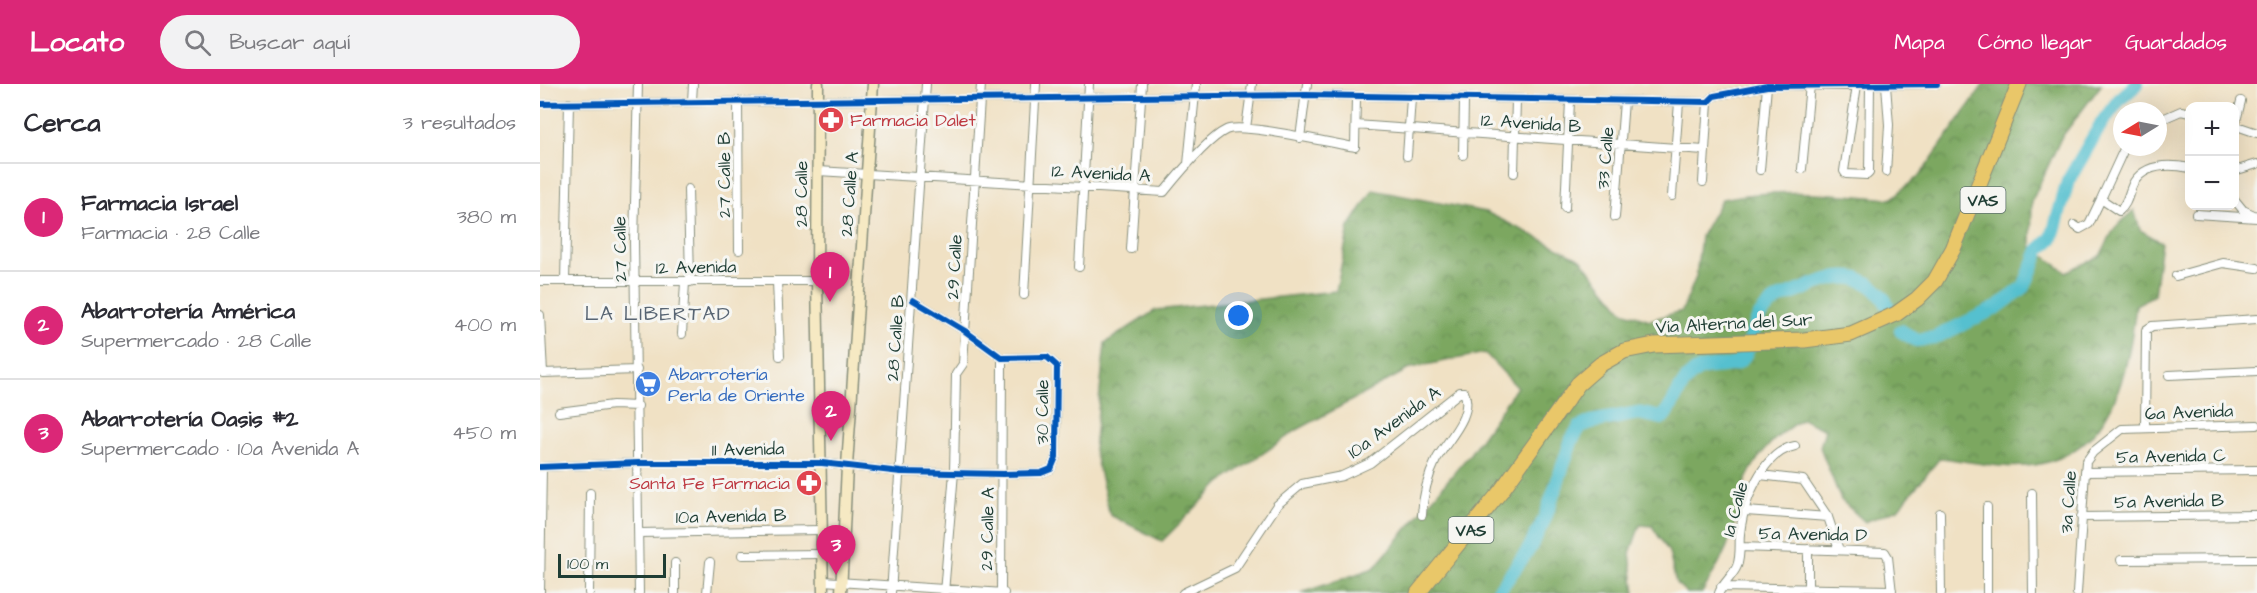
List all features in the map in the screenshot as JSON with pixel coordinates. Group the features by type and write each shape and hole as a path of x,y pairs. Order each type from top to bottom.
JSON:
{"highway":[{"name":"Vía Alterna del Sur","path":"1418,593 1523,466 1560,417 1598,378 1627,361 1654,349 1764,344 1870,332 1907,318 1920,303 1953,249 2019,84"},
{"name":"Vía Alterna del Sur","path":"1920,303 1941,286 1961,254 2028,84"},
{"name":"Vía Alterna del Sur","path":"1430,593 1489,521 1523,466"}],"main road":[{"name":"28 Calle","path":"818,84 817,281 823,593"},
{"name":"28 Calle A","path":"842,587 847,466 873,84"}],"street":[{"name":"27 Calle","path":"638,84 635,103 635,282 639,593"},
{"path":"692,101 693,84"},
{"name":"28 Calle B","path":"891,589 913,300 926,84"},
{"name":"29 Calle","path":"944,591 954,471 956,374 963,364 981,84"},
{"path":"1024,296 1036,84"},
{"path":"1079,267 1089,84"},
{"path":"1131,249 1142,84"},
{"path":"1188,164 1196,84"},
{"path":"1246,128 1252,84"},
{"path":"1300,138 1307,84"},
{"path":"1703,182 1708,102 1714,96 1767,86 1937,84"},
{"path":"1802,169 1810,85"},
{"path":"1857,85 1844,171 1846,174 1867,175 1871,146 1870,85"},
{"path":"1886,85 1889,125 1886,172"},
{"path":"1760,171 1767,86"},
{"path":"540,104 1306,95 1464,100 1708,102"},
{"path":"1356,97 1356,125"},
{"path":"1407,156 1411,98"},
{"name":"27 Calle B","path":"738,100 739,250"},
{"path":"1462,155 1464,100"},
{"path":"1514,173 1516,100"},
{"path":"1565,208 1570,101"},
{"name":"33 Calle","path":"1615,217 1624,101"},
{"path":"2239,109 2241,101"},
{"path":"1672,196 1679,102"},
{"path":"565,281 569,103"},
{"path":"2167,117 2181,111 2185,112"},
{"name":"12 Avenida A","path":"818,171 1164,192 1188,164 1227,129 1246,128 1355,147 1356,125"},
{"name":"12 Avenida B","path":"1356,125 1704,150"},
{"path":"2239,126 2257,133"},
{"path":"2073,225 2080,228 2090,224 2121,156"},
{"path":"2101,198 2119,211 2128,199 2134,182 2146,172 2162,164 2185,167"},
{"path":"2239,170 2257,164"},
{"path":"682,333 688,282 688,189"},
{"path":"2239,204 2243,210 2257,218"},
{"path":"2196,214 2257,218"},
{"path":"2176,276 2223,263 2257,268 2257,276"},
{"name":"12 Avenida","path":"540,281 817,281"},
{"path":"777,281 780,356"},
{"path":"913,300 965,331 1002,358"},
{"path":"540,315 543,374 637,370"},
{"path":"2145,428 2146,330 2152,326 2257,319"},
{"name":"30 Calle","path":"1002,358 1047,357 1057,366 1056,457"},
{"name":"29 Calle A","path":"1002,358 1003,593"},
{"path":"2169,375 2257,371"},
{"name":"10a Avenida A","path":"1183,593 1235,568 1277,505 1302,484 1342,476 1370,463 1460,392 1464,392 1466,407 1461,422 1433,467 1425,488 1422,515"},
{"path":"559,412 613,405 638,406"},
{"name":"6a Avenida","path":"2122,429 2257,425"},
{"name":"3a Calle","path":"2077,593 2086,462 2093,452 2122,429"},
{"name":"1a Calle","path":"1720,590 1736,567 1740,534 1754,484 1780,450 1795,446"},
{"name":"11 Avenida","path":"541,467 638,463 822,463 901,472 954,471 1003,474 1041,473 1051,469 1056,457"},
{"path":"540,593 541,467"},
{"name":"5a Avenida C","path":"2085,472 2257,470"},
{"path":"1760,475 1803,480 1828,517 1839,550"},
{"path":"589,593 590,493"},
{"path":"2032,493 2033,593"},
{"path":"1987,507 1987,593"},
{"path":"1746,511 1828,517"},
{"path":"1940,513 1941,593"},
{"name":"5a Avenida B","path":"2081,517 2257,515"},
{"name":"10a Avenida B","path":"639,533 822,530"},
{"name":"5a Avenida D","path":"1740,547 1885,552 1888,557 1892,592"},
{"path":"1808,549 1808,591"},
{"path":"742,555 822,554"},
{"path":"2121,560 2257,559"},
{"path":"707,593 710,562"},
{"path":"675,563 675,593"},
{"path":"823,581 842,587 1003,593"},
{"path":"1720,590 1892,592"}],"green space":[{"path":"1984,84 2102,84 2061,138 2032,201 2031,246 2066,272 2100,256 2114,229 2134,210 2140,230 2161,242 2154,295 2136,305 2128,356 2112,405 2100,426 2083,444 2062,457 2023,466 1940,458 1898,509 1865,522 1841,500 1820,447 1825,430 1802,419 1773,441 1752,468 1741,491 1729,541 1702,593 1687,593 1676,583 1669,552 1652,526 1640,525 1630,553 1635,593 1301,593 1374,568 1470,454 1517,387 1485,353 1411,368 1297,430 1220,483 1162,541 1110,515 1094,450 1105,343 1156,310 1336,291 1349,227 1373,190 1486,212 1581,259 1623,311 1650,320 1682,311 1696,277 1701,236 1722,199 1785,192 1891,199 1921,174"}],"waterway":[{"path":"1901,331 1916,340 1934,338 1996,308 2024,287 2039,250 2052,238 2068,181 2101,124 2119,100 2137,84"},
{"path":"1497,593 1529,549 1545,518 1572,439 1580,427 1591,422 1638,413 1662,418 1683,384 1694,373 1705,368 1733,365 1742,359 1749,347 1757,319 1772,303 1820,282 1842,278 1862,280 1871,285 1887,304"}],"cycle path":[{"path":"540,104 1306,95 1708,102 1714,96 1767,86 1937,84"},
{"path":"540,467 638,463 822,463 901,472 1003,474 1041,473 1051,469 1056,457 1057,366 1047,357 1002,358 965,331 913,300"}],"place":[{"name":"Farmacia Dalet","path":"831,120"},
{"name":"Farmacia Israel","path":"830,302"},
{"name":"Abarrotería Perla de Oriente","path":"648,384"},
{"name":"Abarrotería América","path":"831,441"},
{"name":"Santa Fe Farmacia","path":"809,483"},
{"name":"Abarrotería Oasis #2","path":"836,575"}],"district":[{"name":"LA LIBERTAD","path":"658,313"}]}
